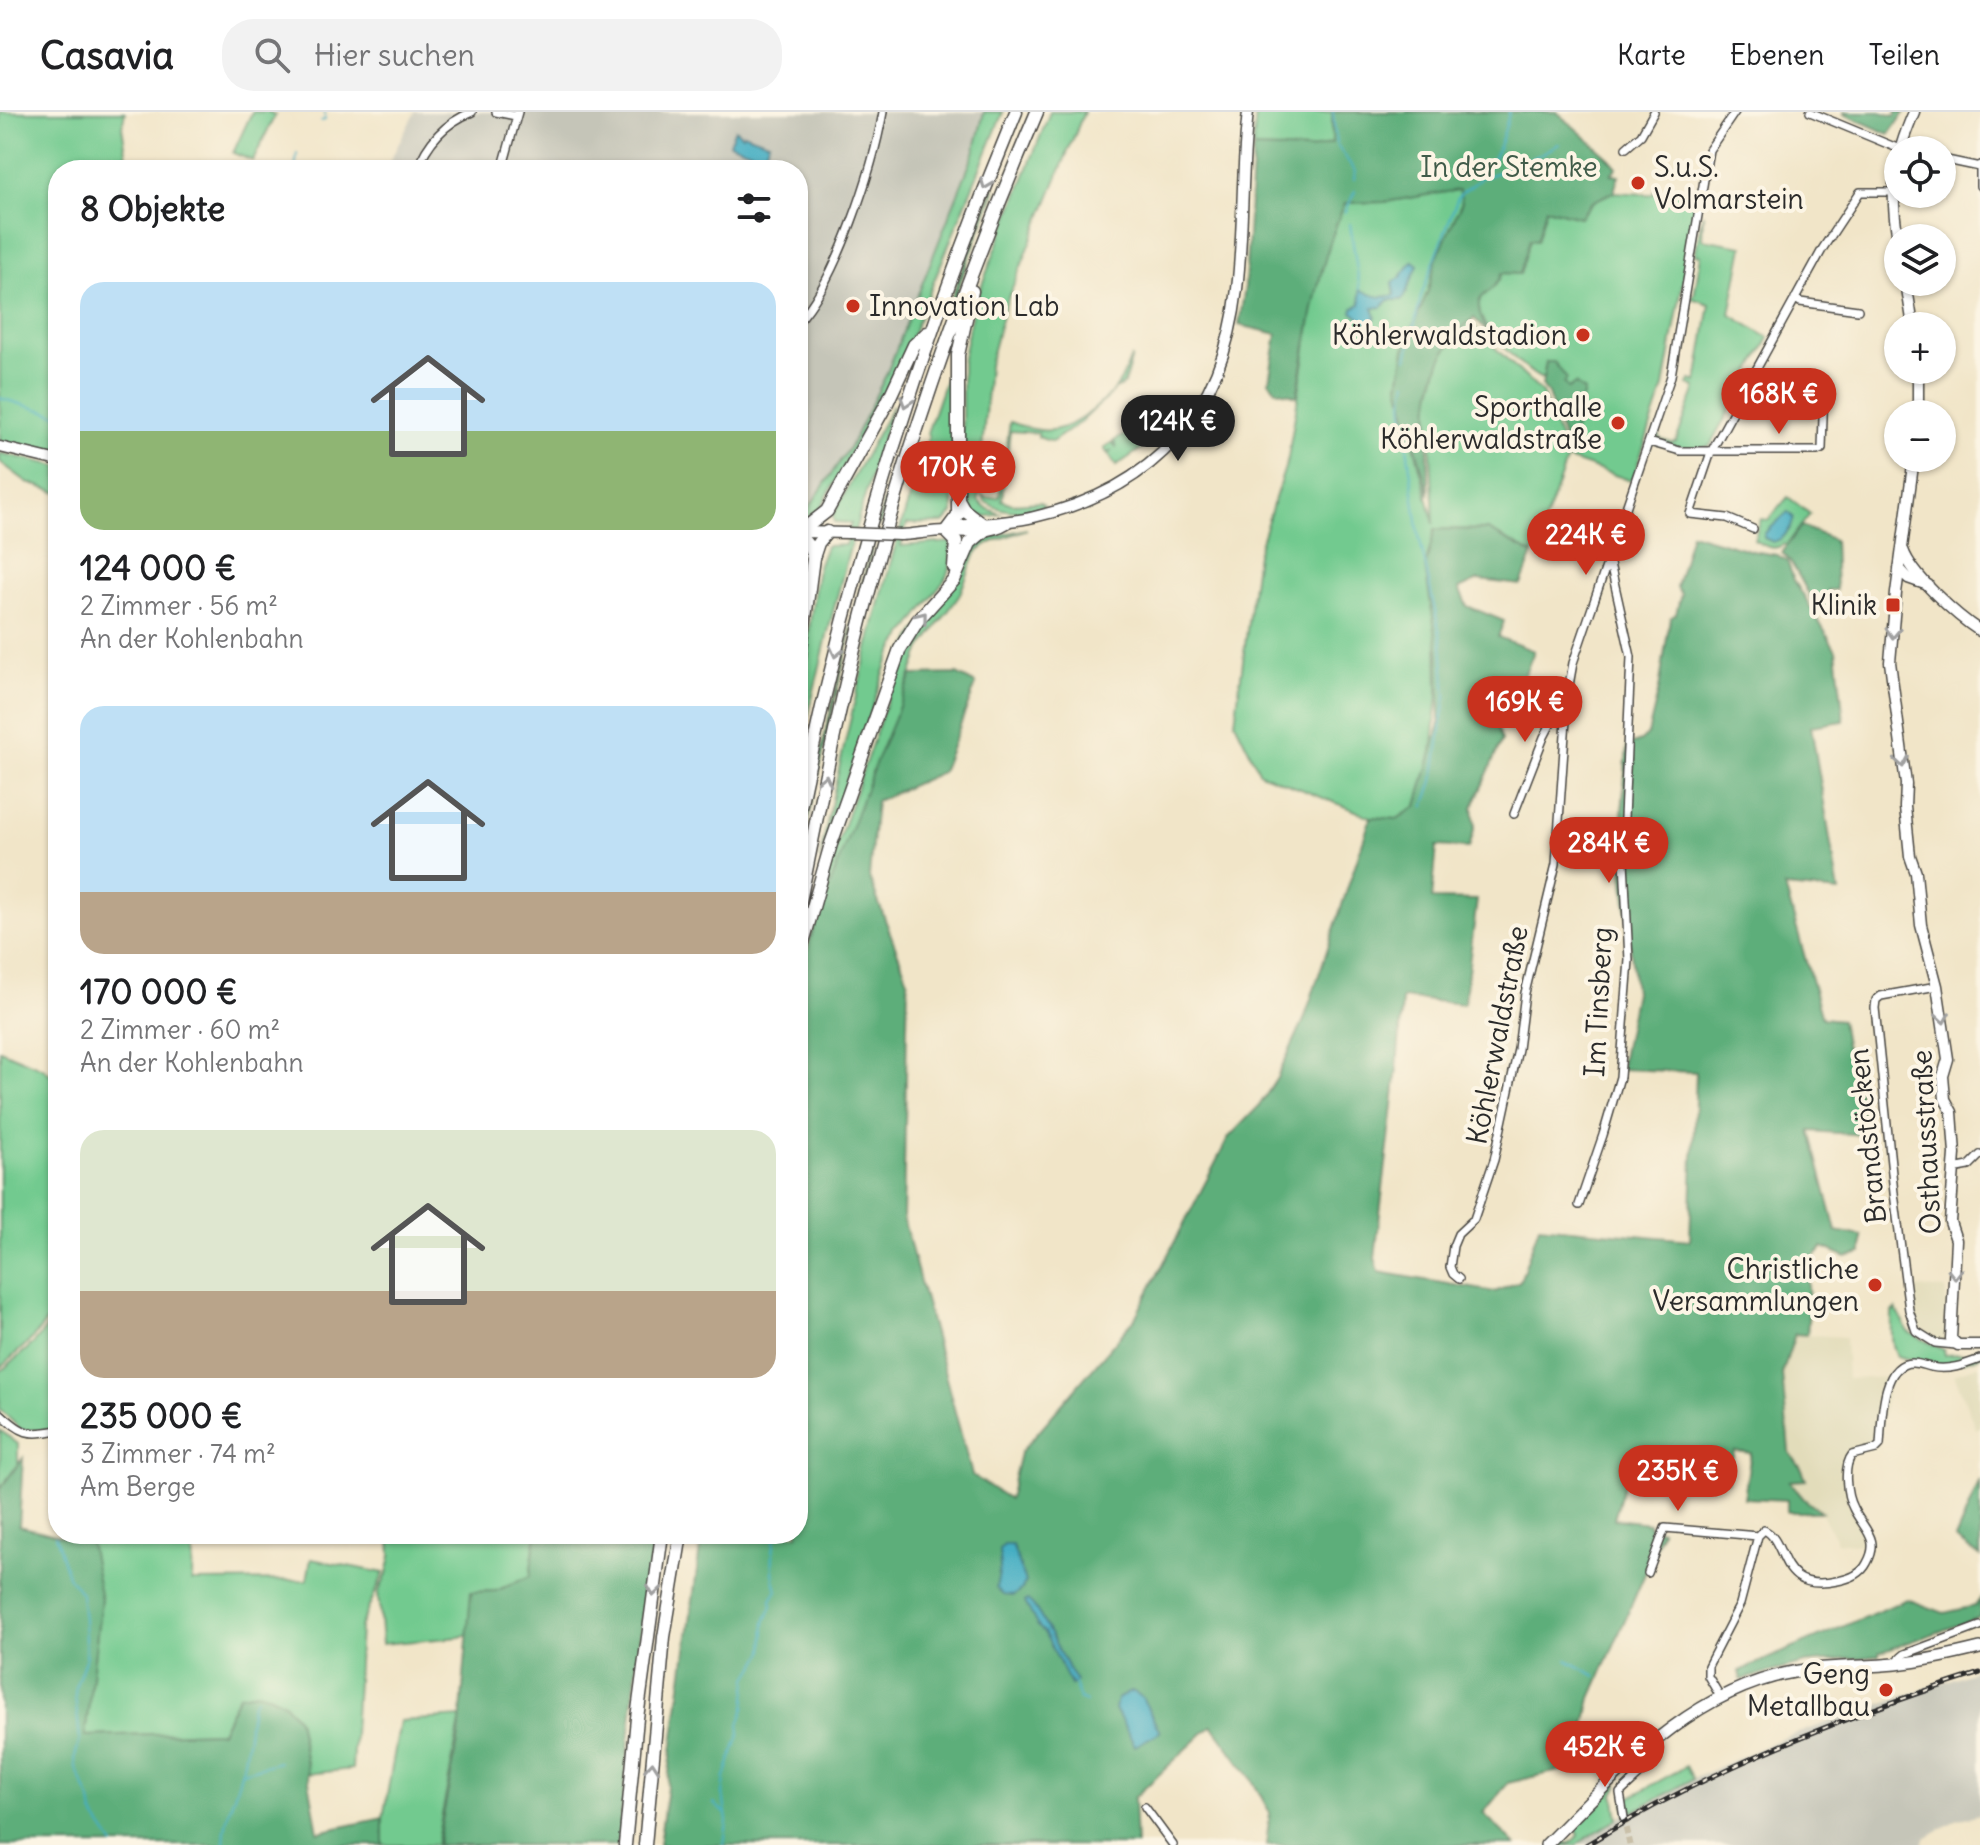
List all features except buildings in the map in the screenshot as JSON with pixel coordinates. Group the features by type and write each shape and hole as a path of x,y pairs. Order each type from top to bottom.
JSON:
{"highway":[{"path":"808,774 849,599 891,449 931,328 1016,112"},
{"path":"808,860 872,581 923,410 980,249 1037,112"},
{"path":"942,592 954,568 957,551 956,541 946,531 958,515 958,355 980,249"},
{"path":"808,524 827,511 887,403 914,345 931,328"},
{"path":"808,925 831,844 897,657 911,630 954,580 970,543 983,526 964,510 958,498"},
{"path":"808,596 818,543 830,532 827,511"},
{"path":"808,544 813,558"},
{"path":"625,1845 645,1649 661,1544"},
{"path":"645,1845 664,1637 679,1544"}],"main road":[{"path":"1546,1845 1639,1755 1675,1725 1721,1698 1795,1672 1892,1665 1980,1648"}],"street":[{"path":"422,160 432,140 445,127 472,112"},
{"path":"496,112 517,114 505,160"},
{"path":"808,307 848,230 868,173 883,112"},
{"path":"808,529 904,535 946,531 955,534 983,526 1003,526 1072,505 1125,482 1168,449 1199,410 1218,372 1232,324 1239,266 1248,112"},
{"path":"1626,148 1641,135 1654,112"},
{"name":"Köhlerwaldstraße","path":"1459,1279 1450,1267 1453,1246 1458,1234 1476,1215 1494,1160 1518,1049 1525,993 1556,864 1568,691 1573,663 1671,376 1709,150 1735,112"},
{"path":"1810,112 1884,143"},
{"path":"1905,136 1914,112"},
{"path":"1956,162 1980,166 1980,186"},
{"path":"1753,529 1727,518 1690,514 1711,452 1795,298 1822,255 1823,248 1860,192 1884,192"},
{"path":"1795,298 1800,302 1858,310"},
{"path":"1649,442 1680,451 1711,452 1817,451 1823,447 1824,385 1747,385"},
{"path":"0,447 48,459"},
{"name":"Osthausstraße","path":"1912,472 1902,548 1904,574 1890,662 1906,784 1910,856 1916,873 1921,925 1937,986 1948,1059 1943,1076 1945,1099 1952,1112 1955,1154 1950,1222 1956,1240 1951,1339 1958,1345"},
{"name":"Im Tinsberg","path":"1579,1205 1620,1077 1629,960 1623,841 1631,657 1609,559"},
{"path":"1904,574 1930,586 1966,622 1980,631"},
{"name":"Köhlerwaldstraße","path":"1514,814 1544,737 1568,691"},
{"name":"Brandstöcken","path":"1937,986 1881,996 1876,1000 1875,1008 1909,1310 1916,1331 1943,1345 1958,1345"},
{"path":"1953,1169 1969,1166 1980,1155"},
{"path":"1958,1345 1980,1345"},
{"path":"1721,1698 1708,1676 1708,1666 1740,1604 1758,1536 1764,1530 1770,1533 1787,1566 1803,1579 1816,1583 1829,1582 1859,1573 1869,1560 1872,1539 1851,1505 1847,1465 1852,1455 1876,1449 1880,1445 1882,1406 1889,1384 1901,1368 1910,1363 1943,1369 1980,1359"},
{"path":"0,1413 28,1434 48,1431"},
{"path":"1648,1573 1665,1528 1758,1536"},
{"path":"1892,1665 1905,1654 1980,1626"},
{"path":"1624,1818 1620,1793 1647,1768 1639,1755"},
{"path":"1145,1807 1173,1845"}],"shaded area":[{"path":"415,112 989,112 886,375 852,444 808,509 808,160 390,160"},
{"path":"1908,1288 1946,1289 1945,1342 1938,1341 1918,1327"},
{"path":"1795,1334 1845,1337 1847,1379 1890,1377 1878,1446 1849,1453 1848,1498 1866,1524 1869,1546 1837,1542 1821,1512 1804,1499 1788,1480 1806,1480 1789,1451 1782,1374"},
{"path":"1980,1365 1980,1427 1976,1429 1954,1374"},
{"path":"1980,1669 1980,1814 1956,1820 1926,1838 1922,1845 1576,1845 1618,1818 1773,1742"}],"green space":[{"path":"0,112 125,112 122,127 127,160 48,160 48,453 0,441"},
{"path":"252,112 275,115 253,160 233,153"},
{"path":"984,112 1003,112 899,367 820,509 808,518 808,509 852,443 886,375 974,153"},
{"path":"1050,112 1084,112 1004,308 989,365 978,500 984,507 1000,514 981,516 972,511 962,494 962,362 973,307"},
{"path":"1256,112 1332,112 1333,143 1310,150 1253,148"},
{"name":"In der Stemke","path":"1332,112 1557,112 1617,167 1611,174 1619,176 1613,192 1592,202 1580,217 1546,208 1537,240 1530,239 1520,274 1502,273 1479,302 1488,333 1474,318 1456,335 1443,355 1430,399 1429,495 1399,385 1406,344 1428,291 1436,260 1462,202 1459,190 1385,202 1345,203 1321,273 1297,396 1276,390 1269,381 1277,334 1239,325 1245,287 1253,148 1310,150 1332,143"},
{"path":"1844,112 1880,112 1895,116 1897,112 1905,112 1889,134"},
{"path":"993,188 995,190 932,357 880,525 877,525 933,346"},
{"path":"1460,189 1462,202 1436,260 1428,291 1406,344 1399,385 1434,524 1429,403 1441,356 1470,320 1542,393 1567,457 1584,391 1569,390 1546,362 1543,379 1526,369 1494,337 1478,308 1481,298 1502,273 1520,274 1530,239 1537,240 1546,208 1580,217 1598,198 1614,192 1654,194 1655,189 1698,197 1664,387 1632,481 1567,459 1533,554 1488,530 1435,529 1438,694 1432,753 1417,806 1397,819 1371,817 1260,773 1235,722 1257,554 1288,458 1317,282 1345,203 1385,202"},
{"path":"1703,213 1702,239 1743,246 1730,314 1769,338 1710,446 1681,448 1665,444 1655,436 1660,435 1659,439 1672,443 1676,441 1696,388 1688,385 1691,380 1697,382 1710,304 1688,297 1694,296 1701,255 1695,254"},
{"path":"953,357 953,513 944,523 907,524 901,546 951,542 950,569 895,647 887,664 819,861 882,592 929,435 927,433"},
{"path":"1132,357 1124,384 1112,392 1121,380"},
{"path":"1546,362 1554,362 1567,379 1563,383 1568,389 1575,384 1584,391 1568,453 1548,394 1542,386"},
{"path":"893,405 840,584 808,719 808,636 818,567 826,546 845,545 851,523 834,522 833,515"},
{"path":"1095,408 1052,442 1038,437 1038,433 1010,431 1002,500 1012,504 1041,502 1044,506 1014,511 985,502 982,495 986,498 999,497 1010,422 1052,430 1072,424"},
{"path":"1141,426 1151,442 1116,466 1108,454 1112,451 1107,453 1104,448 1112,442 1117,448 1114,441 1131,431 1132,437 1135,435 1144,442 1133,431"},
{"path":"0,453 48,464 48,489 27,482 0,462"},
{"path":"1788,497 1810,514 1786,546 1769,547 1754,540 1761,519 1768,520"},
{"path":"1801,526 1834,540 1836,590 1828,590 1829,611 1817,610 1796,570 1782,553"},
{"path":"1027,529 987,544 976,553 959,596 921,649 810,939 827,873 904,652 917,630 949,592 973,544 989,537"},
{"path":"1435,529 1488,530 1533,554 1521,585 1478,580 1459,589 1467,606 1504,621 1498,637 1534,651 1525,674 1490,706 1502,740 1473,807 1475,826 1469,848 1437,846 1432,899 1477,900 1464,1004 1402,998 1375,1258 1379,1272 1495,1292 1520,1281 1539,1226 1690,1240 1696,1072 1620,1069 1635,992 1620,842 1627,746 1641,741 1648,734 1659,689 1670,618 1676,614 1681,594 1676,587 1691,533 1777,555 1787,561 1794,580 1836,650 1844,721 1811,726 1839,892 1785,887 1822,1018 1841,1020 1845,1044 1857,1078 1864,1135 1810,1131 1836,1231 1862,1236 1862,1253 1846,1257 1823,1247 1807,1265 1807,1335 1795,1334 1782,1374 1789,1451 1806,1480 1789,1481 1804,1499 1821,1512 1787,1512 1787,1500 1744,1498 1751,1453 1734,1451 1727,1481 1633,1455 1614,1519 1649,1523 1649,1527 1661,1530 1591,1698 1576,1767 1508,1783 1483,1813 1516,1845 1266,1845 1270,1813 1251,1778 1212,1725 1134,1798 1136,1845 659,1845 701,1544 808,1544 808,950 875,764 912,675 957,674 976,684 942,772 876,801 869,877 908,980 903,1218 972,1475 1009,1499 1020,1453 1134,1320 1229,1137 1259,1106 1277,1078 1304,1020 1371,817 1397,819 1417,806 1440,723 1438,650 1425,567"},
{"path":"871,547 873,547 808,823 814,779"},
{"path":"0,1050 48,1072 48,1320 0,1368"},
{"path":"1896,1309 1908,1332 1944,1350 1945,1355 1980,1353 1980,1356 1938,1364 1897,1356 1892,1330 1892,1313"},
{"path":"48,1326 48,1430 21,1430 0,1409 0,1372 34,1343"},
{"path":"0,1430 18,1444 18,1464 0,1489"},
{"path":"23,1458 19,1526 48,1533 48,1544 90,1544 101,1599 85,1736 221,1732 239,1695 257,1692 271,1696 284,1703 298,1719 318,1832 383,1818 383,1845 0,1845 0,1489"},
{"path":"1980,1480 1980,1557 1955,1539"},
{"path":"85,1544 193,1544 192,1581 307,1580 311,1559 384,1573 360,1627 352,1769 308,1774 298,1719 239,1695 221,1732 85,1736 101,1599"},
{"path":"390,1544 535,1544 530,1576 496,1591 472,1592 468,1634 382,1644 378,1593 391,1556"},
{"path":"535,1544 653,1544 642,1616 618,1845 437,1845 459,1736 471,1592 496,1591 530,1576"},
{"path":"1907,1599 1944,1613 1975,1606 1980,1599 1980,1617 1879,1653 1879,1656 1805,1663 1741,1680 1739,1671"},
{"path":"461,1717 436,1845 383,1845 383,1818 400,1721"},
{"path":"1686,1766 1693,1779 1627,1815 1624,1801"},
{"path":"1615,1783 1618,1786 1614,1794 1618,1818 1576,1845 1556,1845 1562,1840 1569,1844 1579,1835 1575,1827"}],"water":[{"path":"735,129 742,135 769,142 763,156 729,143"},
{"path":"1413,261 1418,265 1404,298 1389,300 1382,307 1373,308 1376,317 1373,323 1368,324 1352,312 1361,304 1360,289 1377,296 1395,295 1393,282"},
{"path":"1788,512 1794,518 1786,533 1773,542 1764,538 1764,534"},
{"path":"1004,1545 1012,1545 1026,1582 1013,1596 1003,1595 996,1588 1000,1568 999,1550"},
{"path":"1027,1600 1038,1612 1076,1681 1071,1685 1025,1602"},
{"path":"1132,1691 1142,1697 1160,1732 1135,1746 1115,1709 1117,1699"}],"waterway":[{"path":"321,121 325,120 325,112"},
{"path":"1333,112 1336,144 1355,171 1354,179"},
{"path":"1407,359 1421,296 1458,197 1480,179 1491,162 1503,137 1509,112"},
{"path":"1484,177 1522,164 1559,144"},
{"path":"296,160 297,154"},
{"path":"1345,213 1355,191"},
{"path":"1350,224 1360,289"},
{"path":"1407,382 1403,402 1406,438 1419,536 1442,643 1446,697 1433,781 1424,807"},
{"path":"0,398 48,412"},
{"path":"58,1544 68,1576 81,1594 84,1620 86,1657 75,1695 80,1739 75,1757 76,1768 91,1801 93,1814 114,1845"},
{"path":"724,1845 727,1821 723,1794 725,1777 740,1732 748,1678 764,1652 765,1622 777,1590 773,1562 775,1544"},
{"path":"1567,1660 1596,1676"},
{"path":"1074,1683 1080,1699 1086,1702"},
{"path":"224,1845 228,1814 243,1766 252,1704 256,1699"},
{"path":"242,1772 279,1762"},
{"path":"714,1804 725,1813"}],"tunnel":[{"path":"1624,1818 1630,1845"}],"railway":[{"path":"1586,1845 1680,1792 1778,1747 1980,1673"}],"place":[{"name":"S.u.S. Volmarstein","path":"1638,183"},
{"name":"Innovation Lab","path":"853,306"},
{"name":"Köhlerwaldstadion","path":"1583,335"},
{"name":"Sporthalle Köhlerwaldstraße","path":"1618,423"},
{"name":"Klinik","path":"1893,605"},
{"name":"Christliche Versammlungen","path":"1875,1285"},
{"name":"Geng Metallbau","path":"1886,1690"}]}
